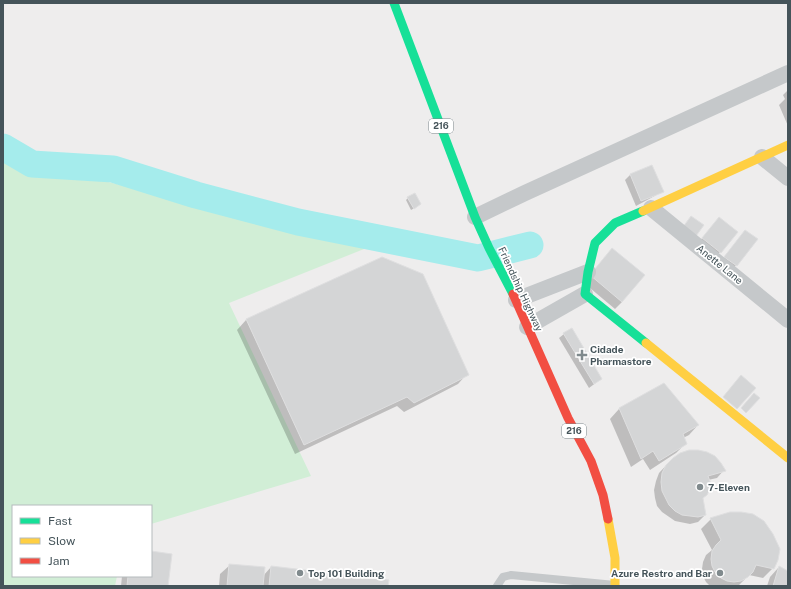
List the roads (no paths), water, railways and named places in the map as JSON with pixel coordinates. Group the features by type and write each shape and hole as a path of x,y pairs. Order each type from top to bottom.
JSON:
{"main road":[{"name":"Friendship Highway","path":"394,3 476,218 489,248 516,300 568,418 591,461 602,495 615,558 616,586"},
{"path":"788,145 615,223 598,238 595,243 588,272 585,294 788,458"}],"street":[{"path":"476,218 532,190 788,73"},
{"path":"762,157 788,178"},
{"name":"Anette Lane","path":"651,208 788,320"},
{"path":"516,300 588,272"},
{"path":"541,290 552,312"},
{"path":"527,326 585,294"}],"lane":[{"path":"497,586 503,577 511,575 616,586"}],"waterway":[{"path":"3,147 32,164 113,169 196,195 298,222 478,258 530,245"}],"place":[{"name":"Cidade Pharmastore","path":"582,355"},
{"name":"7-Eleven","path":"700,487"},
{"name":"Top 101 Building","path":"300,573"},
{"name":"Azure Restro and Bar","path":"720,573"}]}
